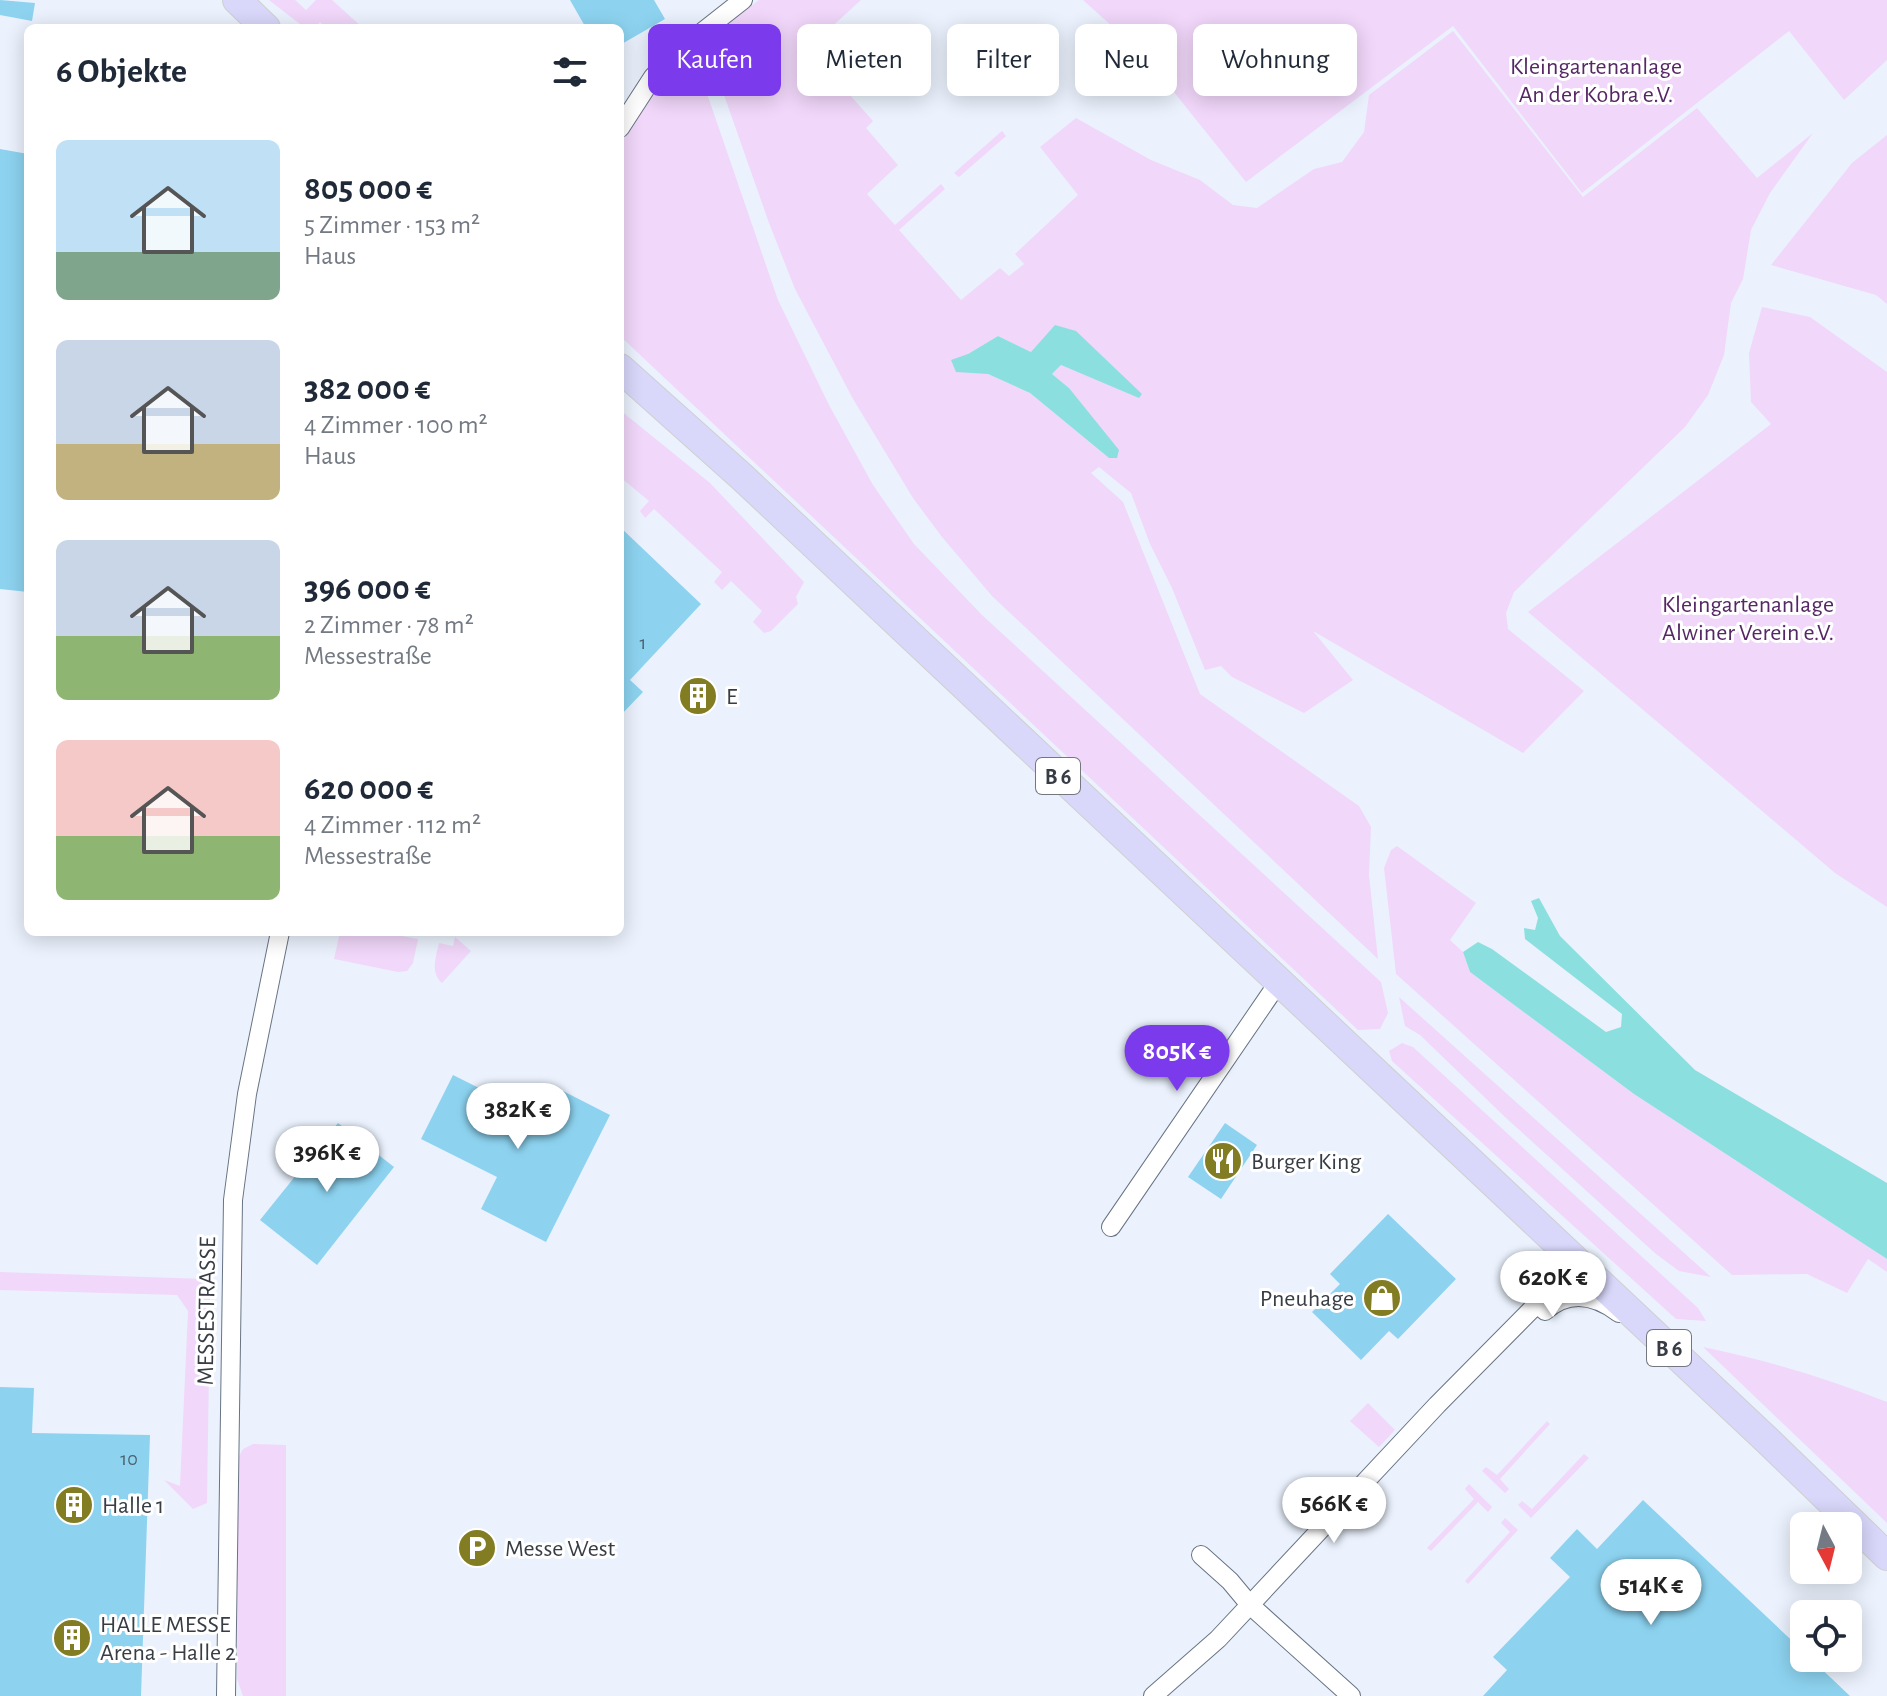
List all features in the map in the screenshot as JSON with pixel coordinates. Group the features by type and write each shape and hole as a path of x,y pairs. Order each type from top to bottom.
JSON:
{"main road":[{"path":"237,0 262,24"},
{"name":"B 6","path":"624,372 742,477 1887,1556"}],"street":[{"path":"624,122 653,77 678,51 743,0"},
{"name":"MESSESTRASSE","path":"226,1696 233,1200 247,1094 279,936"},
{"path":"1111,1227 1278,983"},
{"path":"1153,1696 1191,1665 1483,1358 1563,1283 1570,1272 1570,1257"},
{"path":"1483,1358 1512,1341 1552,1304 1576,1296 1607,1304 1658,1338"},
{"path":"1201,1555 1230,1581 1250,1605 1351,1696"}],"green space":[{"path":"269,0 295,0 306,10 316,0 332,0 359,24 320,22 300,24"},
{"path":"759,0 861,0 835,24 797,24 797,96 851,96 873,121 866,128 898,165 867,194 895,225 941,184 945,189 899,230 961,300 1000,268 1009,276 1024,264 1015,254 1078,195 1040,147 1076,118 1151,160 1200,180 1233,205 1257,208 1314,169 1342,162 1364,132 1369,95 1453,31 1583,197 1697,108 1757,178 1813,133 1770,193 1751,230 1743,279 1731,303 1724,355 1708,395 1685,427 1514,592 1506,613 1508,629 1584,691 1523,753 1313,631 1353,680 1304,713 1232,677 1221,666 1205,670 1131,493 1099,467 1091,473 1123,502 1200,694 1359,806 1371,827 1369,875 1378,959 992,596 942,537 913,498 853,399 795,289 724,96 781,96 781,24 727,24","holes":["998,336 1031,352 1142,394 1139,397 1061,365 1052,374 1069,388 1109,458 1030,393 988,374 968,354"]},
{"name":"Kleingartenanlage An der Kobra e.V.","path":"1083,0 1887,0 1887,60 1844,100 1789,31 1582,193 1453,26 1246,182 1177,96 1177,24 1110,24"},
{"path":"652,96 708,96 778,300 829,405 873,485 914,544 982,615 1381,982 1388,1013 1380,1029 1358,1030 624,340 624,138"},
{"path":"1002,131 1006,136 959,177 954,173"},
{"path":"1887,135 1887,304 1876,295 1771,265 1852,163"},
{"name":"Kleingartenanlage Alwiner Verein e.V.","path":"1762,307 1810,317 1887,372 1887,907 1835,873 1528,612 1771,424 1751,402 1749,353"},
{"path":"624,413 710,483 804,582 796,597 798,604 771,631 764,633 753,622 762,611 731,581 722,590 714,582 722,572 654,509 645,518 640,511 649,501 624,480"},
{"path":"1397,846 1476,903 1450,940 1463,952 1470,972 1634,1094 1887,1259 1887,1272 1868,1259 1847,1293 1807,1274 1732,1275 1396,974 1384,868 1391,850"},
{"path":"339,936 418,939 413,963 407,971 398,972 334,959"},
{"path":"455,937 471,951 442,983 435,969 439,943 453,946"},
{"path":"1399,997 1711,1277 1679,1271 1656,1254 1420,1035 1405,1026"},
{"path":"1402,1043 1413,1047 1698,1308 1706,1321 1676,1319 1392,1061 1389,1051"},
{"path":"0,1272 205,1279 210,1299 207,1503 193,1509 164,1480 180,1486 188,1311 177,1295 0,1290"},
{"path":"1703,1347 1796,1370 1887,1402 1887,1523"},
{"path":"1368,1403 1395,1430 1379,1447 1350,1421"},
{"path":"1547,1421 1550,1424 1500,1479 1509,1489 1505,1493 1482,1471 1486,1467 1497,1475"},
{"path":"253,1444 286,1445 286,1696 243,1696 237,1679 238,1458 243,1449"},
{"path":"1584,1454 1589,1458 1531,1518 1518,1505 1522,1501 1532,1509"},
{"path":"1469,1484 1492,1507 1488,1512 1478,1502 1431,1551 1427,1548 1474,1499 1465,1489"},
{"path":"1505,1518 1518,1530 1468,1584 1465,1581 1510,1532 1501,1523"}],"shaded area":[{"path":"1055,325 1076,331 1142,394 1139,398 1061,365 1052,374 1069,388 1119,450 1117,458 1109,458 1030,393 988,374 956,372 951,360 998,336 1031,352"},
{"path":"1539,898 1560,936 1695,1070 1887,1183 1887,1259 1634,1094 1470,972 1463,952 1478,942 1606,1032 1621,1027 1622,1014 1525,939 1524,928 1535,930 1538,918 1531,901"}],"building":[{"path":"0,0 35,3 32,21 0,15"},
{"path":"570,0 654,0 665,19 648,24 648,29 624,43 624,24 584,24"},
{"path":"0,149 24,153 24,592 0,589"},
{"path":"624,531 701,604 630,680 643,692 624,712"},
{"path":"453,1075 547,1122 563,1091 610,1115 546,1242 481,1209 497,1177 421,1139"},
{"path":"338,1123 394,1167 317,1265 260,1220"},
{"path":"1225,1123 1257,1145 1221,1199 1188,1177"},
{"name":"Pneuhage","path":"1388,1214 1456,1279 1398,1339 1389,1331 1361,1360 1312,1312 1340,1284 1330,1274"},
{"path":"0,1387 34,1388 32,1433 150,1435 141,1696 0,1696"},
{"path":"1643,1500 1790,1639 1790,1672 1825,1672 1850,1696 1483,1696 1507,1670 1493,1657 1570,1577 1550,1558 1577,1529 1597,1549"}],"place":[{"name":"E","path":"698,696"},
{"name":"Burger King","path":"1223,1161"},
{"name":"Pneuhage","path":"1382,1298"},
{"name":"Halle 1","path":"74,1505"},
{"name":"Messe West","path":"477,1548"},
{"name":"HALLE MESSE Arena - Halle 2","path":"72,1638"}]}
